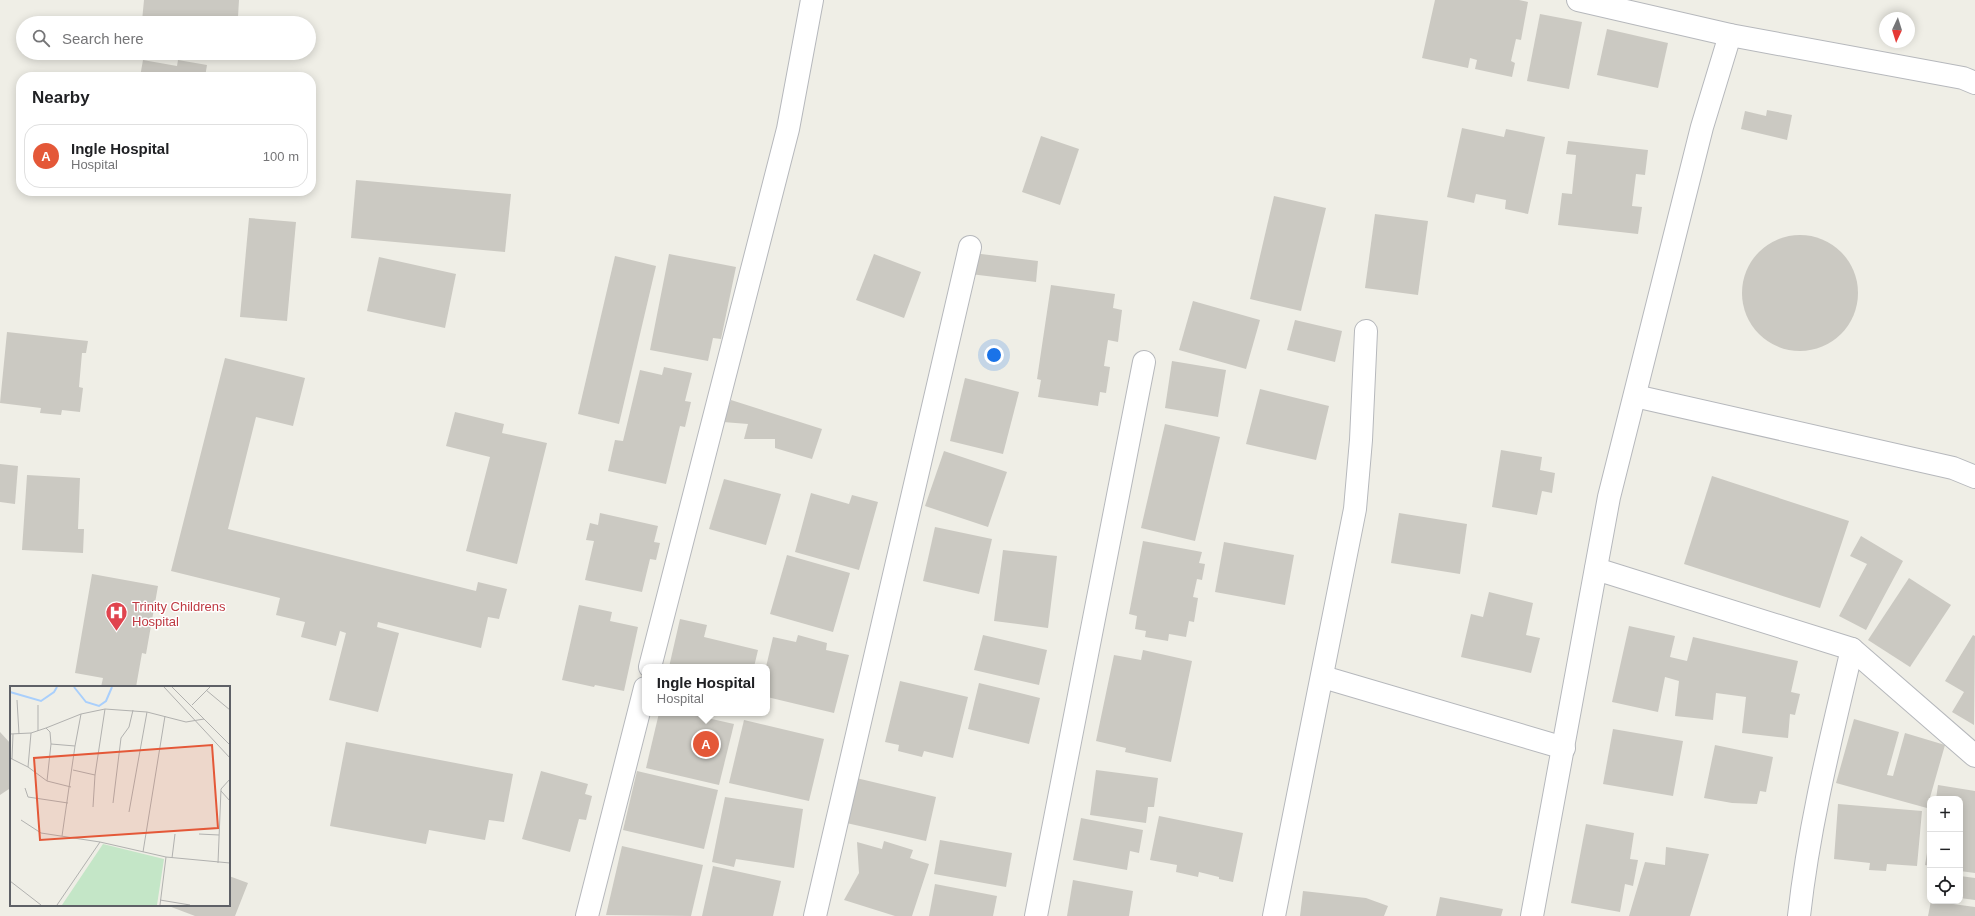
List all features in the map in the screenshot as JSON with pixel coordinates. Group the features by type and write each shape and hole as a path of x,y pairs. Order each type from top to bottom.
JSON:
{"street":[{"path":"651,664 788,129 812,0"},
{"path":"1578,0 1730,35 1963,78 1975,83"},
{"path":"1532,916 1609,497 1702,127 1730,35"},
{"path":"815,916 970,247"},
{"path":"1274,916 1323,677 1355,509 1361,440 1366,331"},
{"path":"1036,916 1144,362"},
{"path":"1635,396 1953,468 1975,477"},
{"path":"1596,569 1852,649 1975,756"},
{"path":"1799,916 1804,872 1814,813 1852,649"},
{"path":"1323,677 1564,748"},
{"path":"587,916 642,700"}],"building":[{"path":"144,0 239,0 238,16 142,16"},
{"path":"1435,0 1519,0 1528,2 1521,40 1516,39 1511,61 1515,63 1512,77 1475,69 1477,60 1470,58 1468,68 1422,58"},
{"path":"1540,14 1582,22 1569,89 1527,81"},
{"path":"1607,29 1668,43 1658,88 1597,75"},
{"path":"143,60 177,66 178,60 207,65 206,72 141,72"},
{"path":"1767,110 1792,115 1787,140 1741,129 1745,111 1766,116"},
{"path":"1462,128 1504,137 1506,129 1545,137 1528,214 1505,209 1506,200 1476,194 1474,203 1447,197"},
{"path":"1041,136 1079,149 1060,205 1022,192"},
{"path":"1568,141 1648,150 1645,175 1636,174 1632,206 1642,207 1638,234 1558,225 1562,193 1572,194 1576,155 1566,154"},
{"path":"356,180 511,194 505,252 351,238"},
{"path":"1274,196 1326,208 1301,311 1250,299"},
{"path":"1375,214 1428,221 1418,295 1365,288"},
{"path":"249,218 296,222 287,321 240,317"},
{"path":"1800,235 1811,236 1822,240 1841,252 1853,271 1857,282 1857,304 1853,315 1841,334 1822,346 1811,350 1800,351 1789,350 1778,346 1759,334 1747,315 1743,304 1742,293 1743,282 1747,271 1759,252 1778,240 1789,236"},
{"path":"973,253 1038,261 1036,282 970,274"},
{"path":"669,254 736,267 721,339 713,338 708,361 650,350"},
{"path":"874,254 921,272 904,318 856,300"},
{"path":"615,256 656,266 619,424 578,414"},
{"path":"379,257 456,274 445,328 367,311"},
{"path":"1051,285 1115,294 1113,308 1122,310 1118,342 1108,340 1104,366 1110,367 1106,393 1100,392 1098,406 1038,397 1041,380 1037,379"},
{"path":"1193,301 1260,320 1246,369 1179,350"},
{"path":"1295,320 1342,331 1335,362 1287,350"},
{"path":"7,332 88,341 86,353 82,353 79,387 83,388 80,412 62,410 61,415 40,413 41,408 0,403"},
{"path":"225,358 305,378 293,426 256,417 228,529 476,591 478,582 507,589 499,619 488,617 481,648 378,622 377,627 399,633 378,712 329,700 346,633 340,631 336,646 301,637 305,622 276,615 280,598 171,571"},
{"path":"1172,361 1226,370 1218,417 1165,408"},
{"path":"664,367 692,373 685,401 691,402 685,427 680,426 666,484 608,471 615,440 623,441 640,370 662,375"},
{"path":"965,378 1019,392 1003,454 950,441"},
{"path":"1260,389 1329,406 1316,460 1246,444"},
{"path":"731,400 822,429 812,459 775,448 775,439 744,439 748,424 723,422"},
{"path":"455,412 504,424 502,433 547,443 517,564 466,551 490,457 446,446"},
{"path":"1165,424 1220,437 1195,541 1141,528"},
{"path":"1501,450 1542,457 1540,470 1555,473 1552,493 1542,491 1537,515 1492,507"},
{"path":"944,451 1007,472 988,527 925,506"},
{"path":"0,464 18,466 15,504 0,502"},
{"path":"27,475 80,478 78,529 84,529 83,553 22,550"},
{"path":"1712,476 1849,521 1820,608 1684,564"},
{"path":"724,479 781,494 766,545 709,529"},
{"path":"811,493 849,504 852,495 878,502 859,570 795,552"},
{"path":"600,513 658,526 654,542 660,543 656,560 650,559 642,592 585,580 594,541 586,540 590,523 598,525"},
{"path":"1399,513 1467,524 1460,574 1391,563"},
{"path":"935,527 992,539 979,594 923,581"},
{"path":"1861,536 1903,561 1866,630 1839,616 1867,564 1850,556"},
{"path":"1143,541 1202,552 1199,563 1205,564 1202,580 1197,579 1193,597 1198,598 1194,622 1189,621 1186,637 1169,634 1168,641 1145,637 1146,631 1135,629 1137,616 1129,614"},
{"path":"1224,542 1294,555 1285,605 1215,592"},
{"path":"1003,550 1057,556 1048,628 994,621"},
{"path":"787,555 850,573 833,632 770,614"},
{"path":"92,574 158,586 146,654 142,653 136,686 101,686 103,678 75,673"},
{"path":"1909,578 1951,605 1910,667 1868,640"},
{"path":"1489,592 1533,603 1526,635 1540,638 1531,673 1461,657 1471,614 1483,617"},
{"path":"579,605 612,612 610,621 638,627 624,691 595,685 594,687 562,680"},
{"path":"680,619 707,625 704,637 758,650 755,664 670,664"},
{"path":"1629,626 1675,636 1670,657 1687,661 1693,637 1798,661 1791,692 1800,694 1795,715 1790,714 1788,738 1742,733 1746,697 1716,693 1713,720 1675,716 1679,681 1665,677 1658,712 1612,702"},
{"path":"798,635 827,643 826,650 849,655 834,713 770,698 770,664 767,664 773,637 796,642"},
{"path":"983,635 1047,650 1039,685 974,670"},
{"path":"1973,635 1975,636 1974,725 1952,712 1964,692 1945,681"},
{"path":"1143,650 1192,661 1171,762 1125,752 1126,748 1096,741 1114,655 1141,660"},
{"path":"900,681 968,697 953,758 924,751 922,757 898,751 899,745 885,742"},
{"path":"979,683 1040,698 1029,744 968,729"},
{"path":"658,716 698,716 734,724 719,785 646,768"},
{"path":"1854,719 1899,732 1887,775 1893,776 1905,733 1945,745 1930,796 1927,796 1927,808 1836,783"},
{"path":"744,720 824,739 809,801 729,783"},
{"path":"1613,729 1683,741 1673,796 1603,784"},
{"path":"0,732 10,743 10,786 9,789 0,795"},
{"path":"346,742 513,774 504,822 489,820 485,840 429,830 426,844 330,826"},
{"path":"1715,745 1773,757 1766,792 1760,791 1757,804 1732,803 1704,798"},
{"path":"1096,770 1158,778 1154,807 1148,807 1146,823 1090,815"},
{"path":"541,771 588,784 585,794 592,796 586,820 579,819 570,852 522,839"},
{"path":"637,771 718,790 704,849 623,830"},
{"path":"852,777 936,797 926,841 842,822"},
{"path":"1938,785 1975,791 1975,873 1963,871 1963,796 1936,796"},
{"path":"725,797 803,809 794,868 736,859 734,867 712,862"},
{"path":"1838,804 1922,811 1917,866 1887,864 1886,871 1869,870 1870,863 1834,859"},
{"path":"1159,816 1243,833 1233,882 1199,872 1198,877 1176,872 1177,865 1150,860"},
{"path":"1081,818 1143,830 1139,853 1130,851 1127,870 1073,860"},
{"path":"1586,824 1634,833 1630,859 1638,860 1633,886 1625,884 1620,912 1571,903"},
{"path":"940,840 1012,853 1006,887 934,874"},
{"path":"884,841 913,850 910,858 929,864 912,916 895,916 844,900 859,873 857,842 882,849"},
{"path":"622,846 703,865 691,916 606,915"},
{"path":"1666,847 1709,854 1690,916 1629,916 1645,862 1665,865"},
{"path":"1927,853 1927,865 1925,865"},
{"path":"713,866 781,881 773,916 702,916"},
{"path":"230,876 248,883 235,916 195,916 169,906 230,906"},
{"path":"1963,876 1975,878 1975,900 1963,898"},
{"path":"1073,880 1133,891 1129,916 1067,916"},
{"path":"935,884 997,896 993,916 929,916"},
{"path":"1303,891 1366,898 1388,906 1384,916 1300,916"},
{"path":"1440,897 1503,909 1501,916 1436,916"},
{"path":"1930,904 1953,904 1975,907 1975,916 1928,916"}],"place":[{"name":"Trinity Childrens Hospital","path":"116,632"},
{"name":"Ingle Hospital","path":"706,744"}]}
